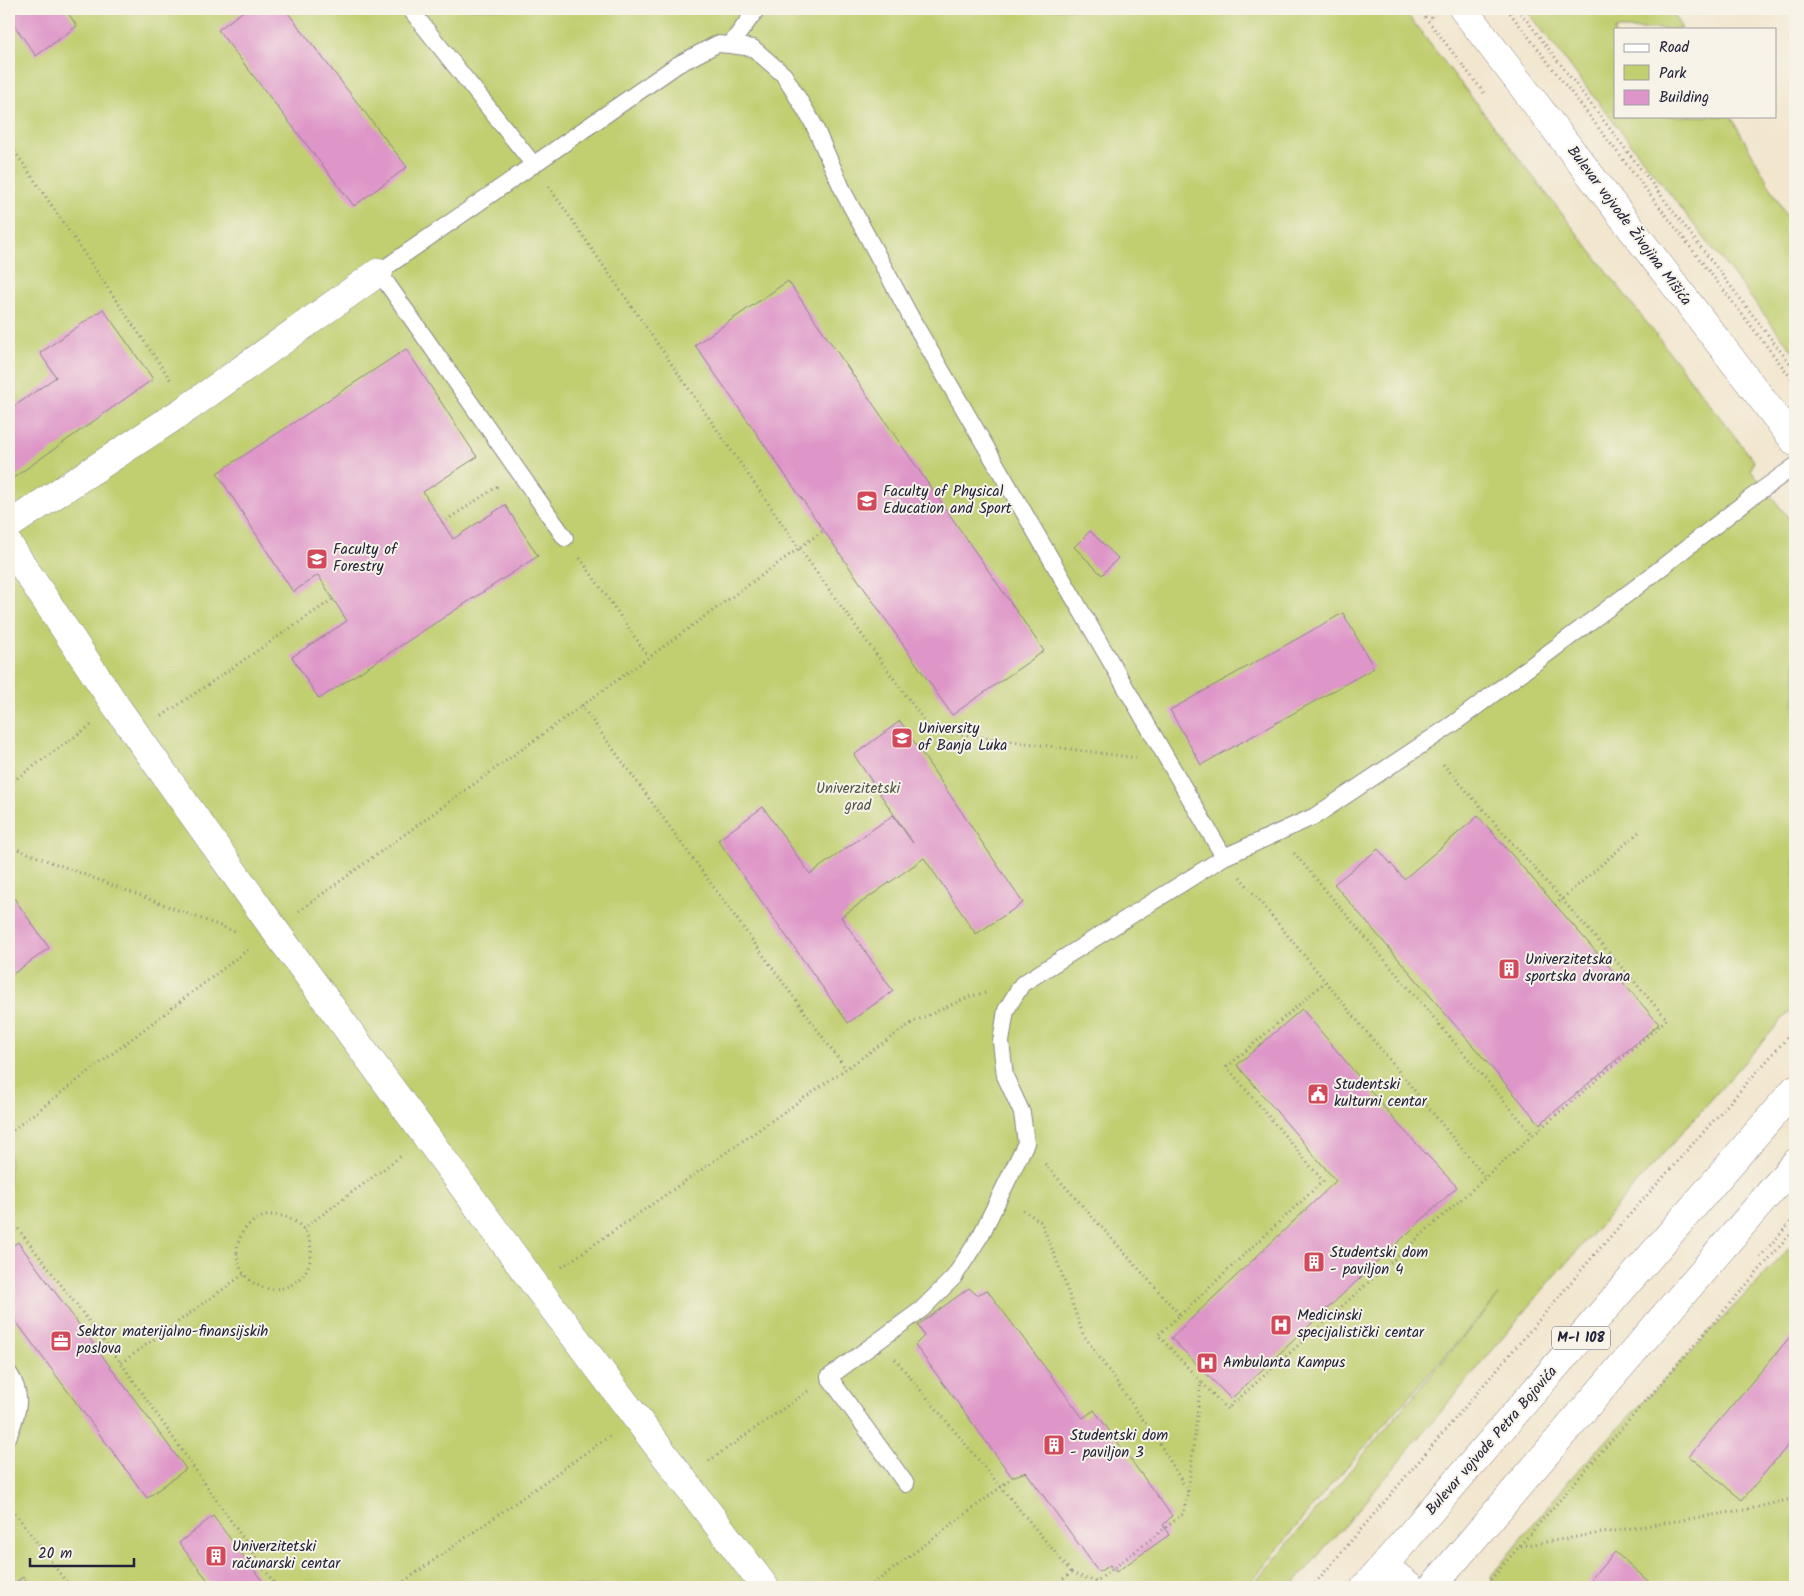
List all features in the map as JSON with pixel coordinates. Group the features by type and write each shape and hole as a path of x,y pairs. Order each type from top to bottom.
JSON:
{"street":[{"name":"Bulevar vojvode Živojina Mišića","path":"1463,9 1795,442"},
{"path":"9,525 189,407 379,272"},
{"path":"9,545 136,734 267,935 426,1137 536,1286 766,1587"},
{"name":"Bulevar vojvode Petra Bojovića","path":"1366,1587 1795,1089"},
{"name":"M-I 108","path":"1432,1587 1795,1163"},
{"path":"1384,1566 1410,1587"}],"lane":[{"path":"410,9 534,165"},
{"path":"730,45 757,9"},
{"path":"565,538 379,272 677,65 716,44 753,48 784,75 814,123 845,195 914,323 1224,857"},
{"path":"906,1484 829,1377 922,1309 954,1277 981,1235 1026,1143 1022,1113 1005,1076 1001,1042 1006,1010 1022,984 1224,857 1315,816 1453,724 1638,586 1748,499 1795,466"},
{"path":"9,1373 16,1383 19,1409 9,1435"}],"path":[{"path":"1419,9 1485,94"},
{"path":"1507,9 1795,383"},
{"path":"1518,9 1795,370"},
{"path":"9,143 189,407"},
{"path":"534,165 799,548 931,730 1169,763"},
{"path":"442,523 518,471"},
{"path":"9,1134 267,935 648,656 824,530"},
{"path":"565,538 648,656"},
{"path":"136,734 333,599"},
{"path":"581,705 846,1069"},
{"path":"9,784 116,706"},
{"path":"1326,982 1227,1067 1323,1180 1158,1335 1228,1409 1485,1177 1667,1019 1424,742"},
{"path":"1555,905 1639,832"},
{"path":"1277,833 1533,1135"},
{"path":"9,846 267,935"},
{"path":"1224,857 1485,1177"},
{"path":"536,1286 913,1022 971,996 1022,984"},
{"path":"1312,1587 1601,1247 1795,1029"},
{"path":"303,1229 426,1137"},
{"path":"1026,1143 1180,1315"},
{"path":"996,1204 1012,1206 1027,1211 1041,1222 1060,1268 1083,1334 1160,1444 1188,1492"},
{"path":"269,1215 282,1216 294,1220 310,1240 312,1253 309,1266 303,1276 294,1284 274,1290 252,1282 244,1274 238,1263 236,1250 239,1238 246,1226 257,1219 269,1215"},
{"path":"9,1217 120,1363 277,1587"},
{"path":"1484,1587 1795,1229"},
{"path":"120,1363 244,1274"},
{"path":"879,1340 1072,1573 1096,1582 1183,1514 1188,1492 1201,1382"},
{"path":"684,1478 829,1377"},
{"path":"396,1587 636,1418"},
{"path":"869,1587 1012,1477"},
{"path":"1521,1546 1750,1509 1795,1498"},
{"path":"9,1505 70,1587"},
{"path":"1051,1587 1072,1573"}],"green space":[{"name":"Univerzitetski grad","path":"9,9 1403,9 1754,461 1751,470 1790,520 1795,520 1795,1005 1553,1278 1291,1587 1251,1587 1499,1295 1323,1494 1247,1587 9,1587"},
{"path":"1530,9 1671,9 1681,28 1614,28 1614,118 1732,118 1795,231 1795,354 1527,11"},
{"path":"1795,1242 1795,1587 1493,1587 1491,1576 1569,1480"}],"building":[{"path":"9,9 65,9 77,26 36,56 9,18"},
{"path":"246,9 285,9 407,167 354,206 218,30"},
{"path":"788,281 1044,651 952,715 695,345"},
{"path":"103,309 153,379 9,481 9,410 56,377 40,353"},
{"path":"406,349 477,457 423,492 453,539 505,505 538,556 319,699 292,657 347,621 318,575 293,592 217,473"},
{"path":"1090,531 1118,558 1102,575 1074,547"},
{"path":"1343,613 1374,668 1201,765 1170,710"},
{"path":"900,721 1023,903 976,934 924,858 841,917 893,991 848,1023 718,840 763,807 810,874 893,815 913,843 854,755"},
{"name":"Univerzitetska sportska dvorana","path":"1478,816 1659,1024 1540,1124 1334,884 1378,849 1404,879"},
{"path":"9,891 49,948 9,977"},
{"name":"Studentski dom - paviljon 4","path":"1302,1009 1398,1124 1457,1187 1231,1399 1171,1338 1336,1181 1237,1065"},
{"name":"Sektor materijalno-finansijskih poslova","path":"18,1242 186,1469 147,1498 9,1312 9,1248"},
{"name":"Studentski dom - paviljon 3","path":"969,1288 977,1295 987,1290 1083,1418 1094,1410 1172,1516 1163,1525 1169,1535 1116,1572 1110,1565 1099,1572 1026,1472 1012,1477 915,1345 924,1336 918,1325"},
{"path":"1795,1331 1795,1437 1742,1500 1689,1456"},
{"name":"Univerzitetski računarski centar","path":"213,1516 267,1587 213,1587 179,1543"},
{"path":"1615,1552 1655,1587 1584,1587"},
{"path":"23,1577 30,1587 9,1587"}],"place":[{"name":"Faculty of Physical Education and Sport","path":"867,501"},
{"name":"Faculty of Forestry","path":"317,559"},
{"name":"University of Banja Luka","path":"902,738"},
{"name":"Univerzitetska sportska dvorana","path":"1509,969"},
{"name":"Studentski kulturni centar","path":"1318,1094"},
{"name":"Studentski dom - paviljon 4","path":"1314,1262"},
{"name":"Medicinski specijalistički centar","path":"1281,1325"},
{"name":"Sektor materijalno-finansijskih poslova","path":"61,1341"},
{"name":"Ambulanta Kampus","path":"1207,1363"},
{"name":"Studentski dom - paviljon 3","path":"1054,1445"},
{"name":"Univerzitetski računarski centar","path":"216,1556"}]}
